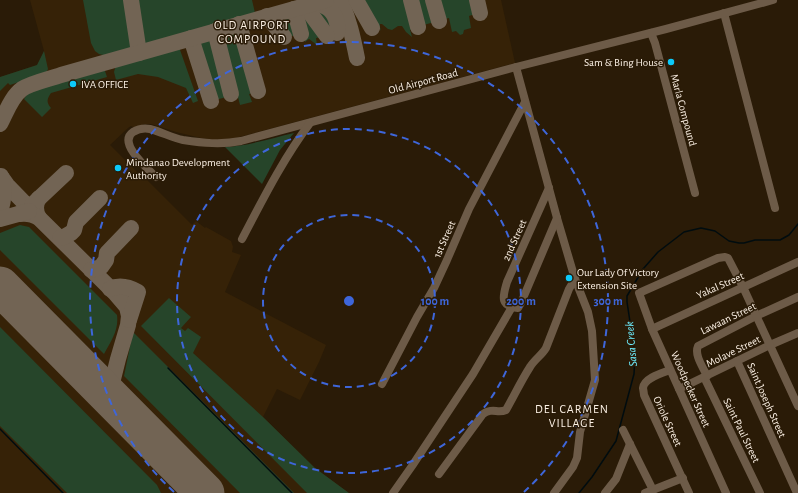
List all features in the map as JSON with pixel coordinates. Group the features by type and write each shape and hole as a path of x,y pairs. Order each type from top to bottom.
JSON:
{"street":[{"name":"Old Airport Road","path":"156,177 130,148 130,134 137,130 152,130 179,139 211,144 236,142 773,0"},
{"path":"724,13 775,208"},
{"name":"Marla Compound","path":"651,33 655,43 695,193"},
{"path":"516,67 557,218 575,279 588,312 595,368 595,380 579,440 577,458 573,467 554,493"},
{"name":"1st Street","path":"382,384 434,288 469,209 525,102"},
{"path":"242,239 285,160 299,137 310,123"},
{"name":"2nd Street","path":"512,307 504,303 503,300 507,282 549,188"},
{"path":"393,493 474,374 512,307 518,308 520,306 557,218"},
{"name":"Woodpecker Street","path":"726,493 652,329 639,293 722,257 728,258 743,287"},
{"name":"Yakal Street","path":"652,329 798,262"},
{"path":"439,474 483,414 488,411 494,410 501,412 506,410 530,366 546,348 569,289 575,279"},
{"path":"743,287 798,406"},
{"name":"Lawaan Street","path":"705,376 696,350 698,346 756,316 798,297"},
{"name":"Molave Street","path":"679,389 798,333"},
{"name":"Saint Joseph Street","path":"737,361 796,493"},
{"name":"Oriole Street","path":"670,370 649,379 644,384 644,395 690,493"},
{"name":"Saint Paul Street","path":"705,376 760,493"},
{"path":"623,430 654,490"},
{"path":"605,493 616,479 630,444"},
{"path":"645,493 683,478"}],"shaded area":[{"path":"30,0 501,0 515,63 232,139 214,140 201,138 151,124 144,124 135,128 131,126 110,145 192,225 196,221 205,228 206,227 231,241 233,247 232,252 241,255 225,292 326,345 300,400 277,389 263,417 315,468 349,493 0,493 0,77 37,65 44,51"}],"green space":[{"path":"83,0 128,0 134,47 107,56 99,54 95,51 91,43"},
{"path":"133,0 252,0 255,13 140,46"},
{"path":"358,0 409,0 416,28 410,30 412,37 402,26 398,26 392,30 380,24 381,31 378,25 375,26"},
{"path":"413,0 430,0 431,5 433,4 438,21 420,26"},
{"path":"438,0 475,0 478,11 469,16 471,28 464,30 463,34 460,35 456,31 452,32 449,18 441,20 437,3 439,3"},
{"path":"318,7 326,10 333,17 336,26 333,34 330,35 314,11 315,8"},
{"path":"300,12 308,12 323,37 316,38 317,45 309,39 305,42 298,15"},
{"path":"289,15 294,18 299,34 288,36 280,29 277,19"},
{"path":"237,30 239,32 256,92 249,94 252,102 240,105 237,93 234,93 219,38 221,35"},
{"path":"212,38 215,42 231,96 215,100 198,46 204,39"},
{"path":"179,47 198,101 193,103 186,88 158,77 138,74 116,80 114,72 116,65"},
{"path":"44,51 48,69 46,73 10,85 8,83 0,91 0,77 37,65"},
{"path":"100,69 105,71 107,77 51,93 48,104 51,108 42,117 24,99 28,93 36,88"},
{"path":"294,133 280,150 262,184 225,147 251,143"},
{"path":"20,225 29,227 117,315 116,331 104,354 0,250 0,233"},
{"path":"169,298 191,317 181,328 185,331 188,328 201,337 193,353 263,417 315,468 349,493 307,493 141,326"},
{"path":"0,327 157,485 161,493 67,493 0,426"},
{"path":"133,332 294,493 240,493 124,376"}],"waterway":[{"name":"Sasa Creek","path":"579,493 592,477 616,441 634,374 635,355 627,296 643,269 658,252 684,232 701,228 715,231 729,241 744,243 755,240 780,240 789,235 798,224"},
{"path":"168,368 292,493"},
{"path":"0,429 63,493"}],"taxiway":[{"path":"131,0 139,53"},
{"path":"0,124 9,105 18,92 30,85 326,0"},
{"path":"340,0 348,21 357,58"},
{"path":"356,0 372,28"},
{"path":"411,0 418,27"},
{"path":"433,0 439,21"},
{"path":"477,0 480,13"},
{"path":"313,3 325,6 332,12 337,22 337,33"},
{"path":"305,6 327,36"},
{"path":"294,9 301,34"},
{"path":"267,16 284,37"},
{"path":"239,24 258,91"},
{"path":"215,31 231,94"},
{"path":"191,38 211,101"},
{"path":"32,205 66,173"},
{"path":"0,212 4,194 1,176"},
{"path":"2,178 39,218 36,208 39,198"},
{"path":"60,238 71,233 74,230 76,222 100,198"},
{"path":"0,219 29,211"},
{"path":"19,214 29,214 39,218 115,293 127,307 129,316 128,325 109,395"},
{"path":"91,270 101,267 106,260 107,253 131,228"},
{"path":"110,289 114,287 124,287 138,292 129,320"},
{"path":"185,473 190,485 191,493"}],"runway":[{"path":"0,286 205,493"}],"place":[{"name":"Sam & Bing House","path":"671,62"},
{"name":"IVA OFFICE","path":"73,84"},
{"name":"Mindanao Development Authority","path":"118,168"},
{"name":"Our Lady Of Victory Extension Site","path":"569,278"}],"district":[{"name":"OLD AIRPORT COMPOUND","path":"252,32"},
{"name":"DEL CARMEN VILLAGE","path":"572,416"}]}
